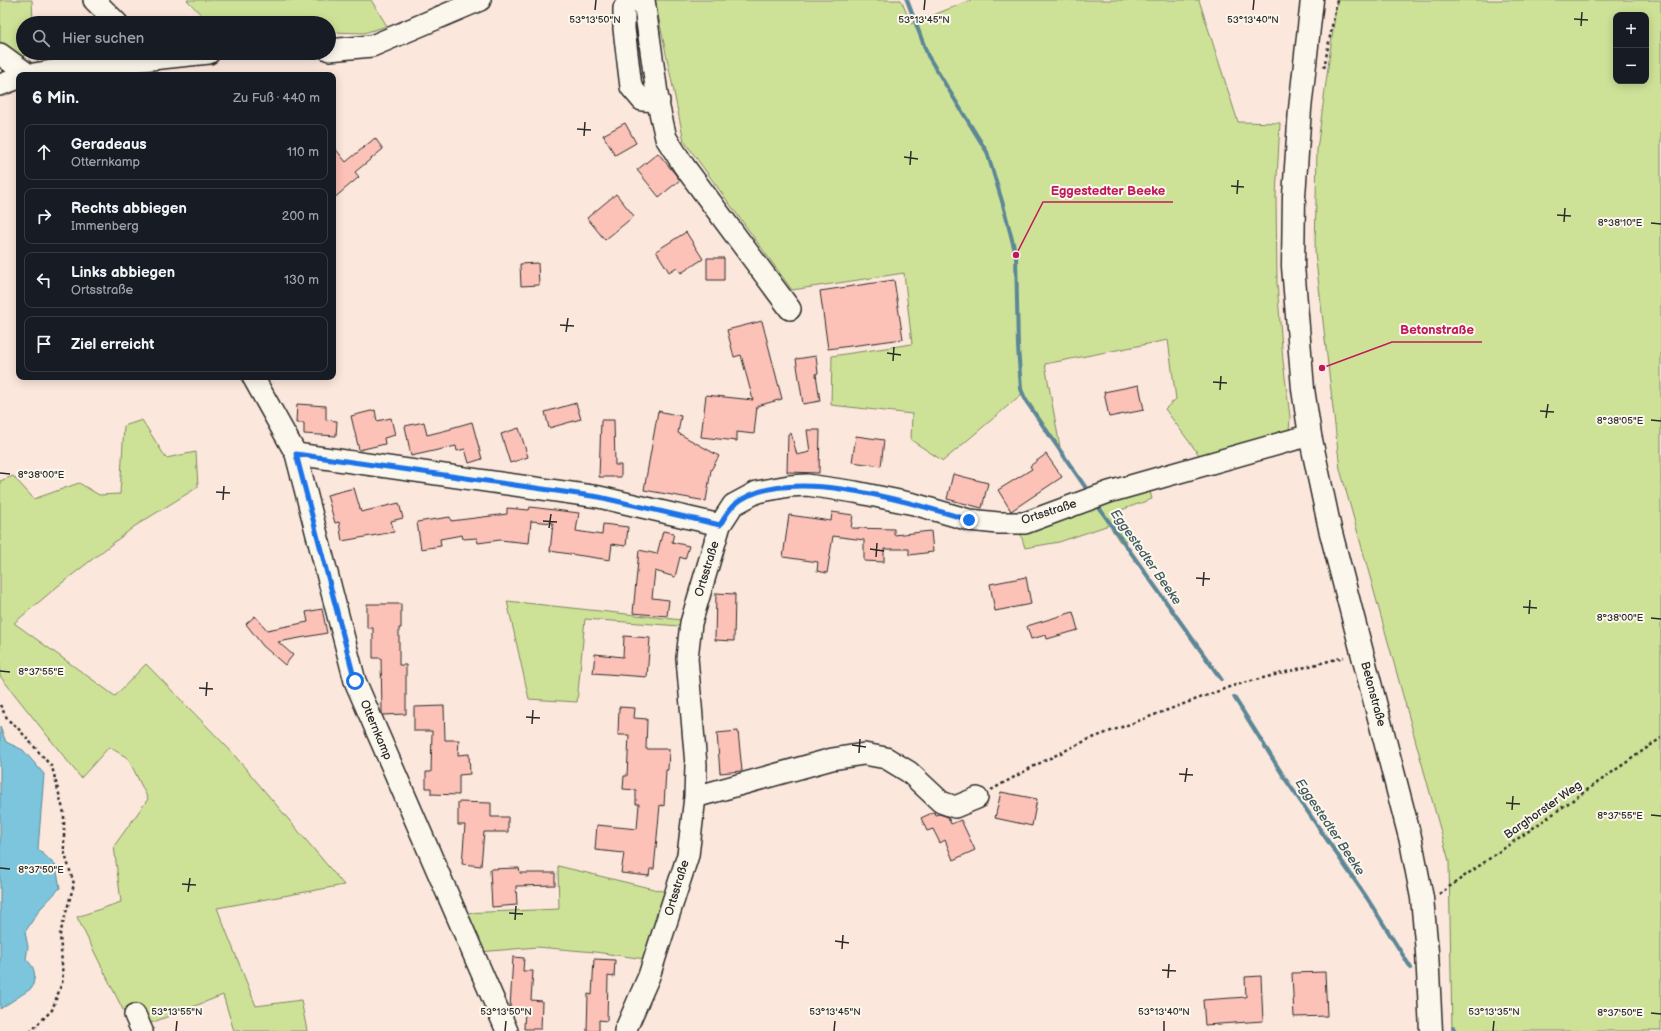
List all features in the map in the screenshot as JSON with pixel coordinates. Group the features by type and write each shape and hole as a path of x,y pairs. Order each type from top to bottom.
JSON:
{"main road":[{"name":"Betonstraße","path":"1312,0 1296,161 1293,266 1303,389 1310,435 1330,529 1394,771 1422,898 1427,952 1431,1031"}],"street":[{"path":"94,0 110,16"},
{"path":"336,49 372,46 480,0"},
{"path":"628,0 624,8 624,15 631,87 642,100 659,101"},
{"path":"644,0 666,138 684,166 790,309"},
{"path":"0,54 24,72"},
{"path":"66,72 121,68 140,60"},
{"path":"0,85 16,79"},
{"name":"Otternkamp","path":"255,380 296,454 355,681 507,1031"},
{"name":"Ortsstraße","path":"625,1031 649,976 688,854 695,797 696,765 687,658 691,623 720,525 733,505 757,492 789,486 807,485 854,492 914,504 969,520 998,523 1025,523 1109,492 1310,435"},
{"path":"296,454 599,497 720,525"},
{"path":"695,797 832,759 864,754 886,758 909,772 941,802 955,807 977,798"}],"path":[{"path":"1324,70 1337,0"},
{"path":"977,798 1036,765 1094,738 1232,686 1344,657"},
{"path":"0,705 8,720 16,726 52,768 64,813 64,851 74,884 60,934 63,980 52,1010 31,1031"},
{"name":"Barghorster Weg","path":"1435,896 1661,738"}],"green space":[{"path":"0,0 32,0 33,16 16,16 16,58 0,63"},
{"path":"187,0 371,0 387,26 364,33 336,32 336,16 202,16"},
{"path":"655,0 901,0 911,24 971,0 1199,0 1238,122 1280,123 1276,196 1277,283 1283,361 1290,417 1289,432 1202,459 1165,409 1176,399 1168,340 1045,364 1060,447 1023,393 943,461 911,440 912,414 831,405 832,356 912,344 904,273 792,290 684,141"},
{"path":"1337,0 1661,0 1661,1031 1452,1031 1449,861 1340,469 1315,252 1317,150"},
{"path":"142,420 166,458 196,452 198,487 135,526 58,586 14,623 115,696 146,664 229,749 344,885 217,908 256,1006 301,1000 307,1031 234,1031 223,995 133,1030 77,917 121,902 114,846 148,799 128,758 109,747 81,778 0,676 0,481 13,476 34,499 79,483 99,495 120,494 124,426"},
{"path":"1149,488 1152,499 1121,510 1118,515 1129,539 1120,542 1109,525 1059,542 1025,548 1020,532"},
{"path":"507,601 682,620 680,626 585,619 577,702 529,699"},
{"path":"558,866 666,892 645,959 595,952 537,947 479,952 463,913 559,909"}],"water":[{"path":"0,727 6,742 23,750 44,774 38,849 56,866 60,888 40,909 25,932 28,947 26,959 32,966 34,972 32,988 0,1009"}],"building":[{"path":"625,123 636,143 615,155 603,135"},
{"path":"375,138 383,149 355,172 359,177 336,196 336,150 346,162"},
{"path":"658,153 680,180 659,197 637,170"},
{"path":"616,194 634,216 605,240 587,218"},
{"path":"686,232 703,259 681,273 677,267 669,272 656,251"},
{"path":"707,258 724,258 724,280 707,280"},
{"path":"538,263 539,285 521,286 520,264"},
{"path":"894,280 903,339 828,349 820,291"},
{"path":"762,321 782,399 757,406 754,434 737,432 737,441 701,437 706,395 753,400 741,355 734,357 727,330"},
{"path":"816,356 818,373 816,374 820,401 803,404 796,359"},
{"path":"1139,385 1144,410 1109,417 1104,392"},
{"path":"576,403 581,419 549,428 545,412"},
{"path":"297,404 326,406 326,420 337,421 336,436 304,434 304,423 296,423"},
{"path":"375,410 377,421 391,418 395,435 384,438 385,444 359,450 351,416"},
{"path":"658,411 681,416 678,433 719,456 711,470 706,501 644,490"},
{"path":"601,420 614,420 615,465 621,465 621,477 599,477"},
{"path":"424,422 427,435 472,422 482,459 469,463 465,449 457,451 456,446 411,456 405,426"},
{"path":"519,428 528,457 510,463 501,434"},
{"path":"807,430 820,430 819,473 787,472 788,434 791,433 797,455 810,452"},
{"path":"856,436 884,440 881,466 852,462"},
{"path":"1046,454 1062,477 1011,511 998,490 1032,469 1030,466"},
{"path":"953,474 988,483 982,508 947,499"},
{"path":"354,488 361,512 399,503 403,518 391,521 394,532 342,541 339,522 335,523 327,495"},
{"path":"530,507 579,513 576,531 602,535 603,524 628,527 626,546 612,544 610,560 550,551 553,523 531,521 529,543 500,540 478,543 477,538 463,539 462,535 440,539 441,546 421,549 417,522 450,517 451,521 507,514 507,508 529,510"},
{"path":"832,512 853,515 851,528 894,529 894,535 931,531 933,552 909,555 909,549 884,549 884,562 864,561 864,540 833,536 827,573 817,571 818,562 783,557 789,515 831,521"},
{"path":"663,531 674,533 672,542 689,546 685,559 680,557 675,577 655,571 652,598 669,600 667,616 633,613 639,550 657,554"},
{"path":"1026,577 1031,604 995,611 990,584"},
{"path":"716,593 735,594 734,641 715,640"},
{"path":"367,604 401,604 401,628 399,628 399,665 406,665 406,714 383,715 382,713 381,658 373,658 373,628 367,628"},
{"path":"322,609 327,633 278,642 293,655 285,665 263,646 246,624 255,616 267,630 308,622 306,612"},
{"path":"1073,612 1078,630 1047,639 1046,635 1031,639 1027,626"},
{"path":"624,636 650,638 647,677 593,673 595,654 623,657"},
{"path":"444,706 445,740 459,740 458,755 469,754 470,774 459,775 459,795 431,794 431,788 426,788 426,772 431,772 432,731 414,731 414,707"},
{"path":"619,707 635,708 634,718 647,719 646,749 669,749 664,806 660,805 654,869 650,869 649,876 621,873 624,853 595,850 597,825 637,829 639,804 636,804 636,790 623,789 624,776 627,776 629,735 618,735"},
{"path":"738,731 742,771 720,773 717,733"},
{"path":"1001,792 1037,799 1032,826 995,818"},
{"path":"458,802 491,803 491,817 508,817 508,832 484,832 481,866 462,864 465,825 458,825"},
{"path":"934,812 935,815 939,814 948,817 951,824 961,820 975,850 953,860 945,840 940,843 933,829 927,831 921,818"},
{"path":"519,868 520,873 555,873 555,885 516,886 517,905 492,907 490,869"},
{"path":"513,957 524,958 523,971 533,971 531,1000 542,1001 541,1029 524,1029 525,1007 512,1013 510,1008"},
{"path":"594,959 615,960 614,977 608,976 607,1021 599,1020 599,1031 587,1031 588,994 592,995"},
{"path":"1325,972 1327,1016 1294,1017 1292,973"},
{"path":"1261,976 1263,1021 1205,1025 1203,1000 1246,997 1245,977"}],"waterway":[{"name":"Eggestedter Beeke","path":"907,0 928,56 987,152 1002,201 1016,255 1018,347 1021,389 1026,401 1088,491"},
{"name":"Eggestedter Beeke","path":"1097,505 1221,679"},
{"name":"Eggestedter Beeke","path":"1234,697 1286,780 1367,898 1411,968"},
{"name":"Eggestedter Beeke","path":"1453,1027 1455,1031"}],"place":[{"name":"Eggestedter Beeke","path":"1016,255"},
{"name":"Betonstraße","path":"1322,368"}],"route":[{"path":"355,681 296,454 599,497 720,525 733,505 757,492 789,486 807,485 854,492 914,504 969,520"}]}
